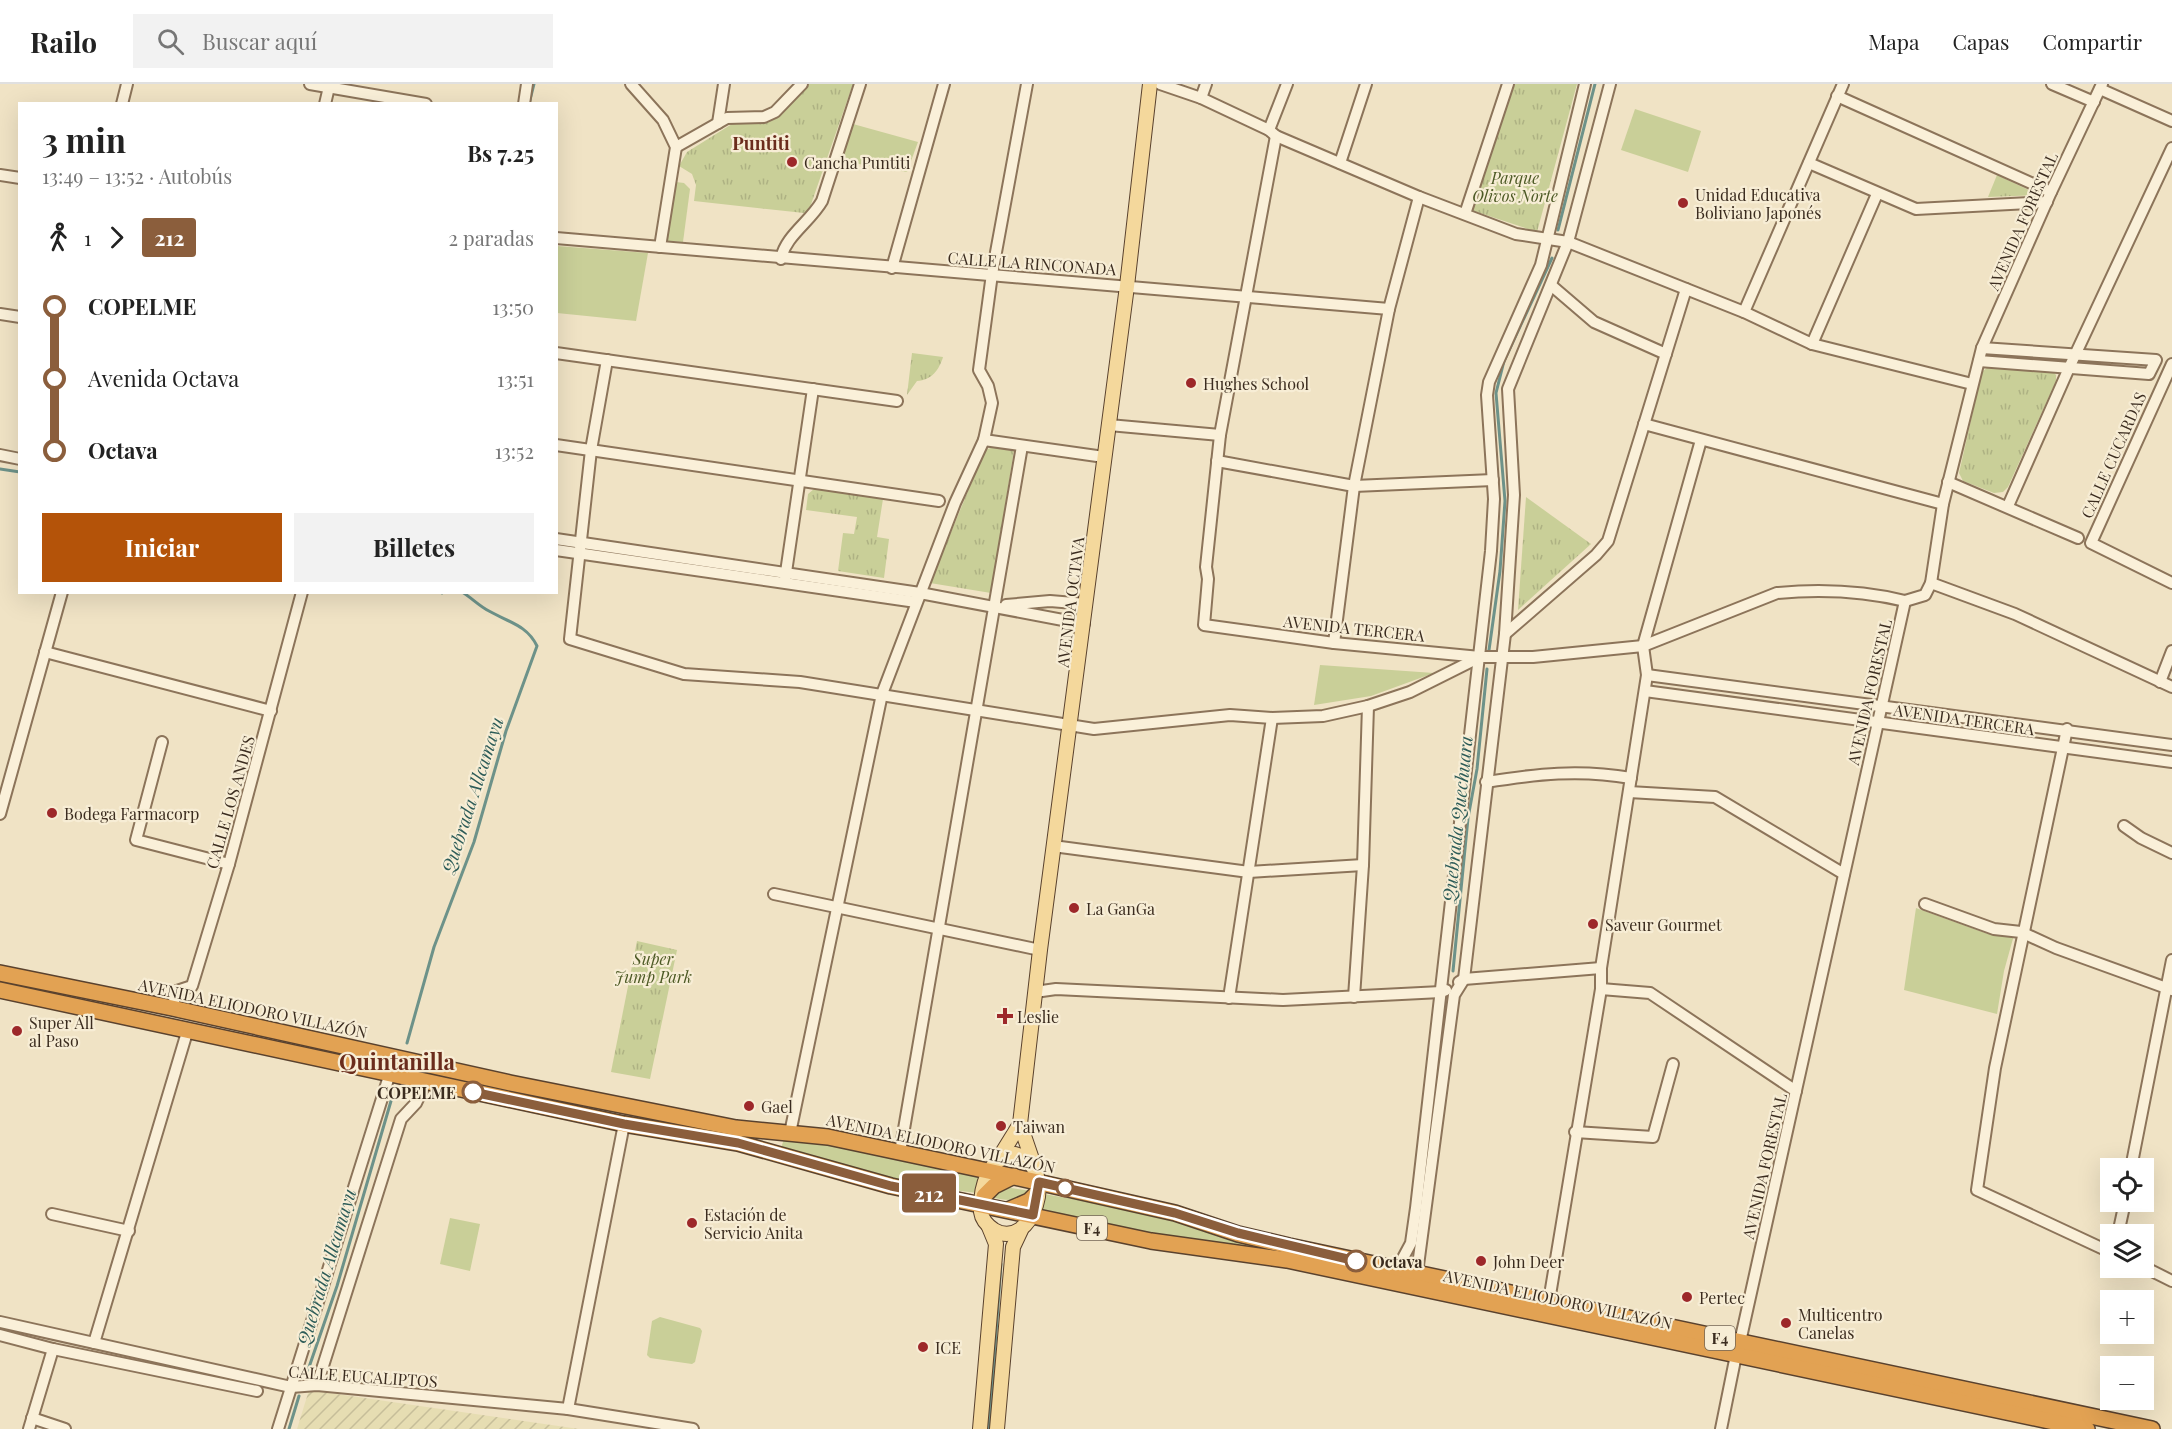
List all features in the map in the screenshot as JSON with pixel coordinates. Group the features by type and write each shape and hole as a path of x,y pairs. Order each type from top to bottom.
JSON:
{"highway":[{"name":"AVENIDA ELIODORO VILLAZÓN","path":"0,973 172,1008 521,1085 736,1128 828,1137 1037,1180 1175,1213 1289,1246 1549,1301 1738,1349 2087,1429"},
{"name":"AVENIDA ELIODORO VILLAZÓN","path":"0,990 624,1124 738,1143 891,1186 983,1200 1008,1210 1151,1241 1287,1260 2152,1429"},
{"path":"983,1200 994,1186 1014,1176"},
{"path":"1008,1210 1029,1201 1037,1180"}],"main road":[{"name":"AVENIDA OCTAVA","path":"1037,1180 1020,1124 1053,846 1071,725 1127,286 1150,84"},
{"name":"AVENIDA OCTAVA","path":"988,1171 1020,1124"},
{"path":"997,1429 1013,1247 1021,1230 1033,1215 1037,1180 1030,1161 1015,1154 999,1158"},
{"path":"980,1429 996,1244 981,1214 988,1171"},
{"path":"989,1227 1005,1234 1021,1230"}],"street":[{"path":"122,102 127,84"},
{"path":"310,84 414,102"},
{"path":"378,96 380,84"},
{"path":"524,102 527,84"},
{"path":"631,84 663,120 676,147 660,247"},
{"path":"718,123 724,84"},
{"path":"676,147 727,118 764,117 775,112 802,84"},
{"path":"781,259 783,246 814,214 822,201 860,84"},
{"path":"892,268 944,84"},
{"path":"790,1133 882,694 955,503 984,440 992,403 988,386 979,370 992,274 1027,84"},
{"path":"1160,84 1201,98 1273,133 1419,197 1516,234 1568,242 1744,312 1812,344 1971,384"},
{"path":"1201,98 1206,84"},
{"path":"1287,84 1273,133 1217,461 1354,486 1493,480"},
{"path":"1340,163 1366,84"},
{"path":"1465,214 1508,84"},
{"path":"1397,1269 1411,1243 1491,551 1493,480 1487,395 1489,382 1541,265 1545,240 1585,84"},
{"path":"1417,1273 1454,995 1464,979 1505,634 1514,495 1508,389 1552,286 1568,242 1610,84"},
{"path":"1744,312 1844,84"},
{"path":"2052,84 2094,102"},
{"path":"2101,86 2172,121"},
{"name":"AVENIDA FORESTAL","path":"1721,1429 1905,601 1925,595 1931,583 1943,504 1971,384 1982,348 2101,86"},
{"path":"325,102 329,87"},
{"path":"1838,96 2049,197"},
{"path":"2008,506 2069,368 2172,148"},
{"path":"1809,163 1916,209 2049,197"},
{"path":"0,175 18,178"},
{"path":"1812,344 1878,194"},
{"path":"1334,643 1354,486 1389,309 1419,197"},
{"name":"CALLE LA RINCONADA","path":"558,238 781,259 992,274 1389,309"},
{"path":"1552,286 1594,322 1666,354"},
{"path":"1505,634 1596,555 1608,541 1686,289"},
{"path":"0,314 18,317"},
{"path":"1978,361 2149,374 2156,360 1982,348"},
{"path":"558,353 897,401"},
{"path":"606,360 591,450 570,639 684,674 800,682 1094,729 1230,715 1272,718 1323,716 1368,706 1410,692 1480,657"},
{"name":"CALLE CUCARDAS","path":"2172,364 2091,543 2172,584"},
{"path":"785,579 813,389"},
{"path":"1109,424 1220,435"},
{"path":"1644,424 1943,504"},
{"path":"984,440 1104,457"},
{"path":"1549,1301 1575,1132 1601,989 1601,968 1645,691 1647,675 1643,646 1701,440"},
{"path":"558,445 939,501"},
{"path":"900,1152 1022,447"},
{"path":"0,455 18,459"},
{"name":"AVENIDA TERCERA","path":"1217,461 1206,567 1208,579 1204,625 1334,643 1480,657 1533,657 1643,646 1777,593 1799,591 1875,593 1905,601"},
{"path":"1948,482 2078,538"},
{"path":"558,540 580,548 918,598 994,606 1084,624"},
{"path":"558,550 580,548"},
{"path":"1931,583 2015,614 2172,687"},
{"path":"0,814 61,594"},
{"name":"CALLE LOS ANDES","path":"172,1008 177,991 192,986 229,864 301,594"},
{"path":"994,606 1050,601 1086,604"},
{"path":"2160,682 2172,651"},
{"path":"45,652 271,711"},
{"name":"AVENIDA TERCERA","path":"1647,675 1881,708 2067,729 2172,745"},
{"name":"AVENIDA TERCERA","path":"1645,691 2172,762"},
{"path":"1354,998 1363,865 1368,706"},
{"path":"1229,998 1272,718"},
{"path":"2067,729 2022,932 1995,1068 1977,1190 2100,1247"},
{"path":"162,742 136,840 229,864"},
{"path":"1486,782 1545,772 1600,773 1631,778"},
{"path":"1629,792 1715,797 1844,874"},
{"path":"2124,826 2141,838 2172,853"},
{"path":"1053,846 1249,872 1363,865"},
{"path":"774,894 1040,950"},
{"path":"1925,904 1994,929 2022,932 2056,948 2169,989"},
{"path":"2133,1158 2169,989 2172,960"},
{"path":"1035,992 1056,989 1283,1000 1354,998 1441,992 1464,979 1601,968"},
{"path":"1601,989 1650,993 1796,1091"},
{"path":"94,1343 188,1029"},
{"path":"1575,1132 1653,1137 1673,1064"},
{"path":"278,1429 390,1073"},
{"path":"317,1385 401,1119 416,1104 426,1082"},
{"path":"568,1409 624,1124"},
{"path":"52,1214 129,1231"},
{"path":"2154,1272 2172,1281"},
{"name":"CALLE EUCALIPTOS","path":"0,1322 291,1387 317,1385 568,1409 691,1429"},
{"path":"0,1335 53,1349 257,1391"},
{"path":"29,1429 53,1349"},
{"path":"32,1418 65,1429"}],"shaded area":[{"path":"309,1390 579,1429 297,1429"}],"green space":[{"path":"809,84 853,84 809,210 804,213 694,201 696,185 692,174 679,166 687,152 732,124 769,122 780,115"},
{"name":"Parque Olivos Norte","path":"1515,84 1577,84 1537,232 1471,210"},
{"path":"1635,109 1701,131 1688,172 1621,150"},
{"path":"853,124 918,142 907,172 841,161"},
{"path":"1997,175 2039,195 1988,197"},
{"path":"676,182 684,183 690,189 683,242 667,241"},
{"path":"558,246 648,253 636,321 558,313"},
{"path":"912,353 943,357 934,374 927,379 917,381 907,395"},
{"path":"1989,366 2052,371 2056,375 2056,381 2008,487 2003,492 1994,493 1963,481 1959,473 1982,372"},
{"path":"996,446 1014,450 991,593 930,583 985,450"},
{"path":"814,489 883,499 877,537 889,539 884,578 838,571 843,533 854,534 857,517 806,510 808,494"},
{"path":"1526,497 1591,544 1518,610"},
{"path":"1320,665 1434,673 1371,696 1314,705"},
{"path":"1916,908 1988,934 2014,935 2004,971 1997,1014 1904,990"},
{"name":"Super Jump Park","path":"637,941 677,950 650,1079 611,1072"},
{"path":"784,1139 844,1147 980,1175 977,1193 913,1185 781,1148"},
{"path":"1005,1187 1031,1191 1022,1198 1013,1200 991,1197"},
{"path":"1044,1194 1152,1213 1306,1256 1198,1243 1039,1212"},
{"path":"450,1218 480,1224 470,1271 440,1264"},
{"path":"660,1317 700,1328 702,1331 695,1362 692,1364 650,1358 647,1355 652,1321"}],"waterway":[{"name":"Quebrada Allcamayu","path":"530,102 534,84"},
{"name":"Quebrada Quechuara","path":"1558,230 1595,84"},
{"name":"Quebrada Quechuara","path":"1489,650 1500,571 1505,501 1496,393 1504,361 1552,258"},
{"path":"0,469 18,472"},
{"name":"Quebrada Allcamayu","path":"407,1043 434,947 474,842 506,731 537,646 528,633 485,609 465,594"},
{"name":"Quebrada Quechuara","path":"1453,971 1468,818 1477,769 1487,669"},
{"name":"Quebrada Quechuara","path":"1434,1097 1441,1051"},
{"name":"Quebrada Allcamayu","path":"307,1373 337,1286 391,1101"},
{"name":"Quebrada Quechuara","path":"989,1429 1001,1264"},
{"name":"Quebrada Allcamayu","path":"289,1429 299,1396"}],"bus line":[{"name":"212","path":"473,1092 624,1124 738,1143 891,1186 1033,1215 1039,1182 1175,1213 1238,1233 1356,1261"}],"place":[{"name":"Cancha Puntiti","path":"792,162"},
{"name":"Unidad Educativa Boliviano Japonés","path":"1683,203"},
{"name":"Hughes School","path":"1191,383"},
{"name":"Bodega Farmacorp","path":"52,813"},
{"name":"La GanGa","path":"1074,908"},
{"name":"Saveur Gourmet","path":"1593,924"},
{"name":"Leslie","path":"1005,1016"},
{"name":"Super All al Paso","path":"17,1031"},
{"name":"COPELME","path":"473,1092"},
{"name":"Gael","path":"749,1106"},
{"name":"Taiwan","path":"1001,1126"},
{"name":"Estación de Servicio Anita","path":"692,1223"},
{"name":"Octava","path":"1356,1261"},
{"name":"John Deer","path":"1481,1261"},
{"name":"Pertec","path":"1687,1297"},
{"name":"Multicentro Canelas","path":"1786,1323"},
{"name":"ICE","path":"923,1347"}],"district":[{"name":"Puntiti","path":"761,143"},
{"name":"Quintanilla","path":"397,1061"}]}
